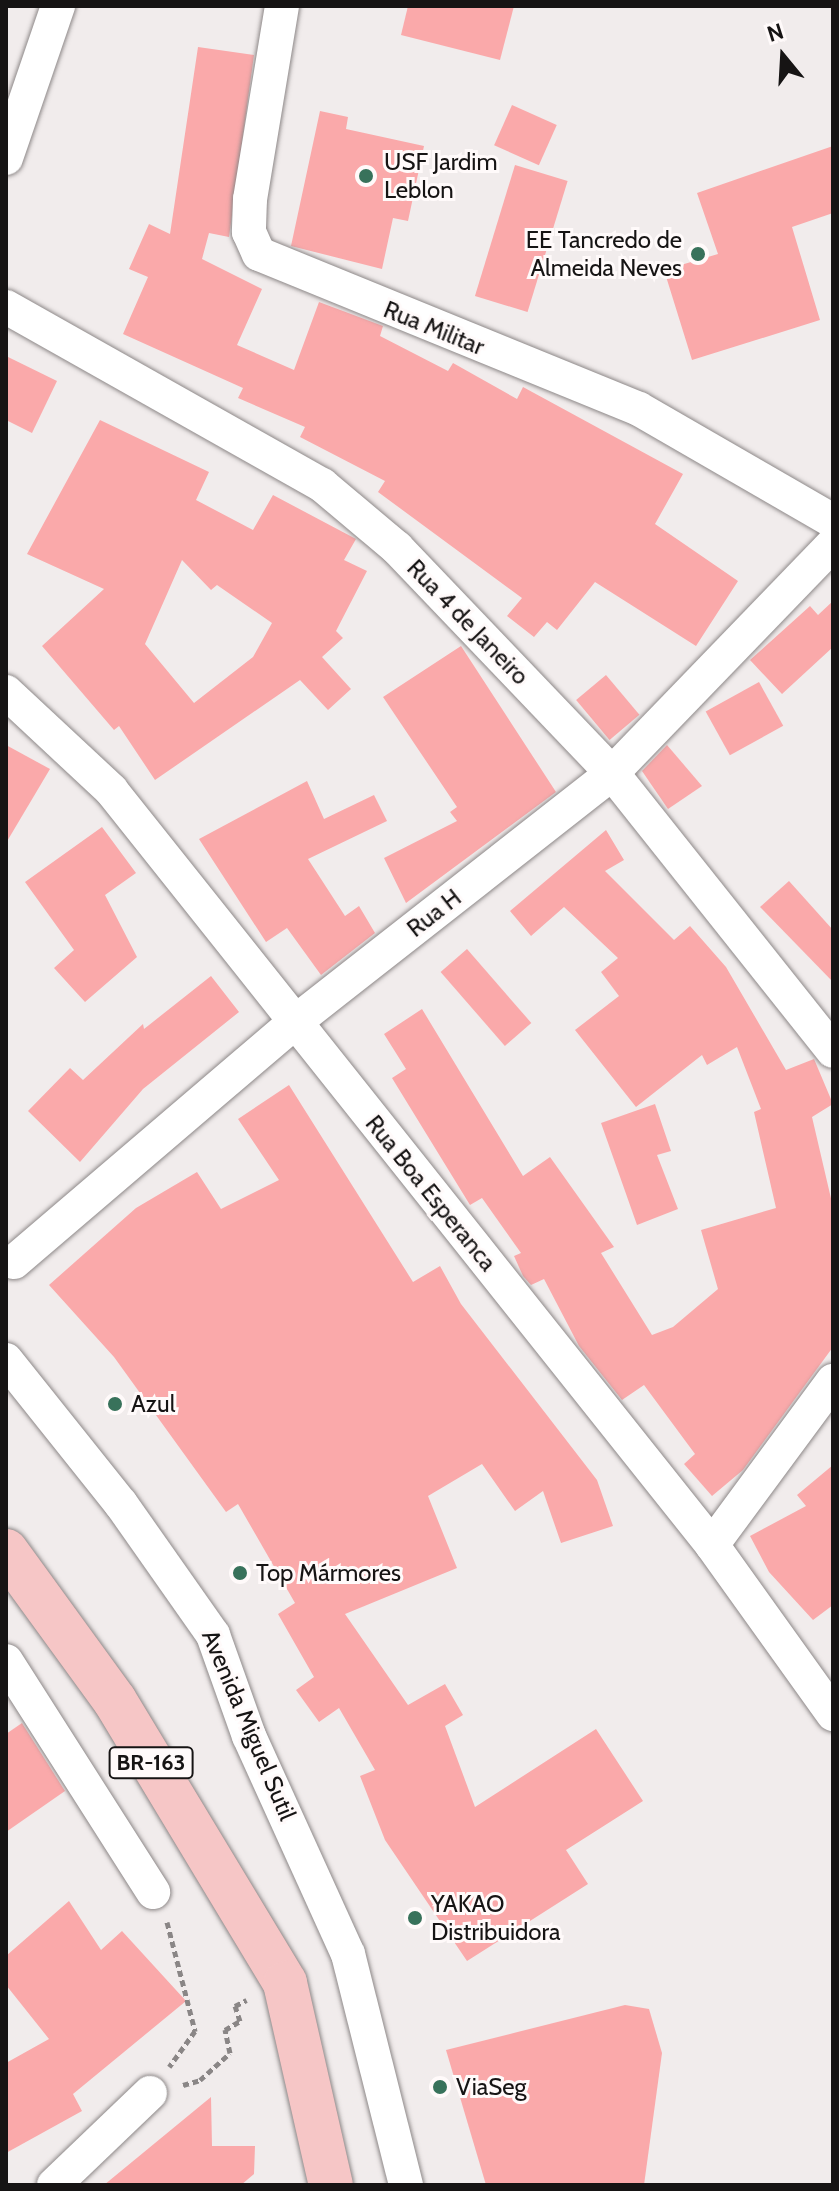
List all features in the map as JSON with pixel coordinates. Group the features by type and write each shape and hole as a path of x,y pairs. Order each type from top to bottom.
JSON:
{"highway":[{"name":"BR-163","path":"6,1551 115,1701 285,1983 331,2185"}],"street":[{"path":"6,158 58,6"},
{"name":"Rua Militar","path":"282,6 250,199 249,232 259,254 639,409 833,521"},
{"name":"Rua 4 de Janeiro","path":"6,307 322,485 397,548 612,773 833,1051"},
{"name":"Rua H","path":"14,1262 295,1022 612,773 833,544"},
{"name":"Rua Boa Esperanca","path":"6,692 111,790 712,1545 833,1714"},
{"name":"Avenida Miguel Sutil","path":"6,1360 121,1504 213,1635 249,1736 348,1954 406,2185"},
{"path":"712,1545 833,1381"},
{"path":"6,1661 153,1892"},
{"path":"54,2185 150,2093"}],"path":[{"path":"150,2093 195,2031 176,1941 153,1892"},
{"path":"150,2093 200,2080 230,2053 225,2030 240,2021 235,2006"}],"building":[{"path":"408,6 514,6 500,60 401,35"},
{"path":"198,47 254,55 229,237 209,233 202,259 262,289 237,345 294,370 319,302 383,326 380,336 448,371 453,363 517,399 523,387 683,474 655,524 738,581 696,646 595,582 557,630 547,622 534,637 507,616 522,598 378,492 385,481 300,437 305,427 238,398 243,388 123,334 148,277 129,269 149,224 170,234"},
{"path":"512,105 557,125 539,165 494,145"},
{"path":"320,111 348,117 346,129 424,146 408,221 393,218 382,269 291,246"},
{"path":"833,146 833,213 792,227 820,320 692,360 664,270 718,254 697,193"},
{"path":"515,165 568,181 528,312 475,296"},
{"path":"6,356 57,381 32,433 6,420"},
{"path":"100,420 209,472 196,500 253,530 273,495 356,539 344,560 367,571 336,631 343,638 322,657 351,689 328,710 300,680 155,780 119,726 114,730 42,646 104,589 27,554","holes":["182,560 211,590 217,585 272,623 253,657 194,703 145,644"]},
{"path":"833,601 833,647 782,694 750,660 810,606 818,615"},
{"path":"461,646 556,792 406,903 384,858 457,821 450,812 457,807 383,697"},
{"path":"606,675 639,715 610,740 576,700"},
{"path":"759,682 783,726 730,755 706,712"},
{"path":"6,745 50,769 6,843"},
{"path":"667,745 702,786 668,809 642,771"},
{"path":"307,781 324,819 374,795 387,821 308,859 345,916 359,906 375,933 321,975 287,928 266,942 199,839"},
{"path":"102,827 136,873 105,895 137,957 85,1002 54,968 74,950 25,882"},
{"path":"606,830 624,860 605,871 674,940 690,926 726,967 786,1070 814,1059 833,1104 812,1117 833,1207 833,1347 743,1470 712,1496 684,1464 695,1454 644,1385 622,1400 579,1346 544,1279 531,1285 523,1276 514,1256 521,1253 482,1198 470,1205 392,1078 406,1069 384,1034 422,1009 523,1176 550,1157 614,1247 601,1253 652,1335 673,1327 718,1289 701,1230 776,1208 754,1112 761,1109 737,1047 707,1065 702,1055 636,1107 575,1030 619,996 601,972 618,958 564,907 531,936 510,911"},
{"path":"789,881 833,930 833,982 760,907"},
{"path":"467,949 531,1023 505,1046 441,972"},
{"path":"211,976 239,1012 143,1089 80,1162 28,1111 70,1068 83,1080 143,1024 144,1029"},
{"path":"289,1085 413,1282 440,1266 461,1304 597,1480 613,1526 561,1543 543,1491 515,1511 482,1464 428,1496 457,1568 345,1614 408,1705 445,1684 463,1715 445,1726 475,1807 596,1729 643,1801 566,1850 588,1884 467,1961 385,1840 360,1776 375,1770 339,1708 319,1722 296,1690 314,1677 278,1614 295,1603 238,1504 226,1512 114,1357 49,1285 136,1208 197,1172 221,1209 279,1180 238,1119"},
{"path":"655,1104 671,1151 657,1155 678,1209 637,1225 601,1123"},
{"path":"833,1465 833,1605 813,1620 769,1572 750,1536 806,1506 797,1495"},
{"path":"22,1723 65,1791 6,1832 6,1734"},
{"path":"69,1901 101,1950 122,1931 186,2001 73,2094 82,2111 6,2153 6,2063 49,2039 6,1985 6,1956"},
{"path":"625,2005 649,2009 662,2053 644,2185 486,2185 446,2050"},
{"path":"211,2097 212,2146 255,2146 254,2174 241,2185 104,2185"}],"place":[{"name":"USF Jardim Leblon","path":"366,176"},
{"name":"EE Tancredo de Almeida Neves","path":"698,254"},
{"name":"Azul","path":"115,1404"},
{"name":"Top Mármores","path":"240,1573"},
{"name":"YAKAO Distribuidora","path":"415,1918"},
{"name":"ViaSeg","path":"440,2087"}]}
